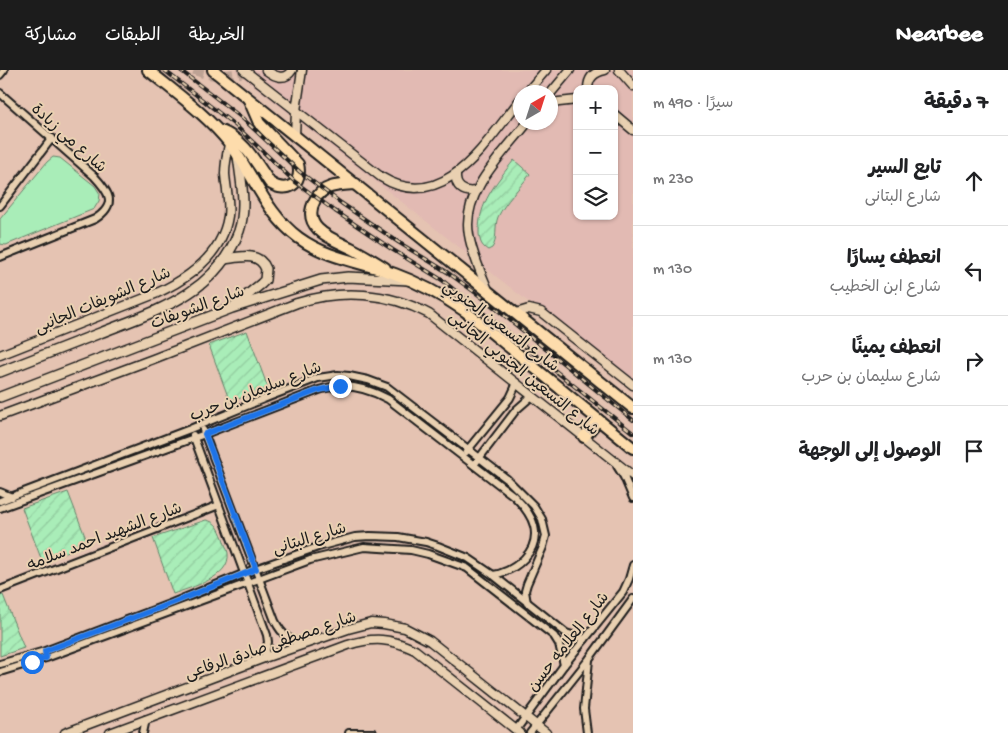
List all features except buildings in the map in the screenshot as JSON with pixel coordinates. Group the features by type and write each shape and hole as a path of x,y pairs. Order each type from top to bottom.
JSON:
{"highway":[{"name":"شارع التسعين الجنوبي","path":"148,70 218,130 238,155 274,214 286,228 300,239 322,251 346,260 412,280 447,299 465,311 633,448"},
{"name":"شارع التسعين الجنوبي","path":"213,70 633,408"},
{"path":"218,130 244,145 270,183 276,187 283,188 295,183 299,177 300,170 298,164 259,123 249,99"},
{"path":"356,184 332,186 325,189 313,202 311,211 312,221 319,231 331,239 393,273"},
{"path":"584,437 598,420"}],"main road":[{"name":"شارع الشويفات","path":"0,372 174,303 201,285 225,259 239,230 244,200 238,155"},
{"path":"225,259 255,257 260,260 266,269 265,280 232,308"},
{"name":"شارع الشويفات","path":"0,398 232,308 315,282 334,278 412,280"}],"street":[{"path":"0,75 4,70"},
{"path":"244,70 381,177 403,188 428,187 456,175 513,109"},
{"path":"266,70 280,78 286,77 292,70"},
{"path":"295,136 296,111 302,70"},
{"path":"533,85 546,70"},
{"path":"558,85 570,70"},
{"path":"589,85 594,74 605,70"},
{"path":"609,70 620,72 633,86"},
{"name":"شارع مي زيادة","path":"0,93 52,138 106,189 110,198 108,207 103,214 80,226 0,257"},
{"path":"558,102 573,100"},
{"path":"618,117 633,130"},
{"path":"488,290 469,236 469,213 476,191 522,130"},
{"path":"0,206 52,138"},
{"name":"شارع الشويفات الجانبى","path":"0,355 155,294 171,287 196,271 217,246 224,232 228,216 225,168 230,144"},
{"path":"456,175 456,182 461,189 468,192 476,191"},
{"name":"شارع التسعين الجنوبي الجانبى","path":"0,416 308,299 358,294 394,300 429,314 633,476"},
{"path":"516,313 529,309 541,312 633,385"},
{"name":"شارع سليمان بن حرب","path":"0,508 318,378 338,375 349,376 387,387 507,479 525,495 542,519 546,540 527,584 525,591 527,603"},
{"path":"463,456 510,398 517,383"},
{"name":"شارع سليمان بن حرب","path":"0,501 194,438 324,388 352,386 373,390 388,399 514,496 524,506 534,527 534,543 523,561 504,573 493,575"},
{"path":"474,465 520,406 532,396"},
{"path":"202,425 278,628 296,643 304,644"},
{"path":"190,429 268,635 264,658"},
{"path":"609,457 624,477 633,498"},
{"path":"0,492 12,497"},
{"name":"شارع الشهيد احمد سلامه","path":"0,590 219,505"},
{"name":"شارع البتانى","path":"0,672 256,569 355,537 384,536 412,539 438,546 468,558 493,575 566,633 585,639"},
{"name":"شارع البتانى","path":"0,664 46,654 310,560 364,547 411,550 467,568 554,636 559,644 564,665"},
{"name":"شارع العلامه حسن","path":"518,731 526,716 564,665 623,592 633,566"},
{"name":"شارع العلامه حسن","path":"530,733 633,600"},
{"name":"شارع مصطفى صادق الرفاعى","path":"65,733 264,658 359,625 384,624 406,628 430,641 546,733"},
{"name":"شارع مصطفى صادق الرفاعى","path":"115,732 348,645 363,640 385,639 415,650 518,731"},
{"path":"587,733 584,709 589,659"},
{"path":"143,733 146,719"},
{"path":"349,733 373,733"}],"shaded area":[{"path":"234,70 633,70 633,384"}],"green space":[{"path":"53,157 60,158 95,186 100,194 99,201 94,209 6,245 0,244 0,219"},
{"path":"514,160 530,174 501,211 497,221 494,245 488,250 480,241 479,223 489,194"},
{"path":"247,331 268,388 230,402 209,345"},
{"path":"68,492 88,544 42,561 22,508"},
{"path":"206,520 217,526 223,538 228,553 227,562 217,575 199,585 173,594 153,538"},
{"path":"3,595 24,648 0,656 0,596"}],"tunnel":[{"path":"194,70 207,74 221,75 249,70"}],"railway":[{"path":"164,70 236,126 294,181 393,250 442,280 633,433"},
{"path":"180,70 242,118 300,172 341,203 398,242 447,272 484,299 633,420"}],"route":[{"path":"32,662 46,658 45,651 256,569 205,434 319,390 340,386"}]}
